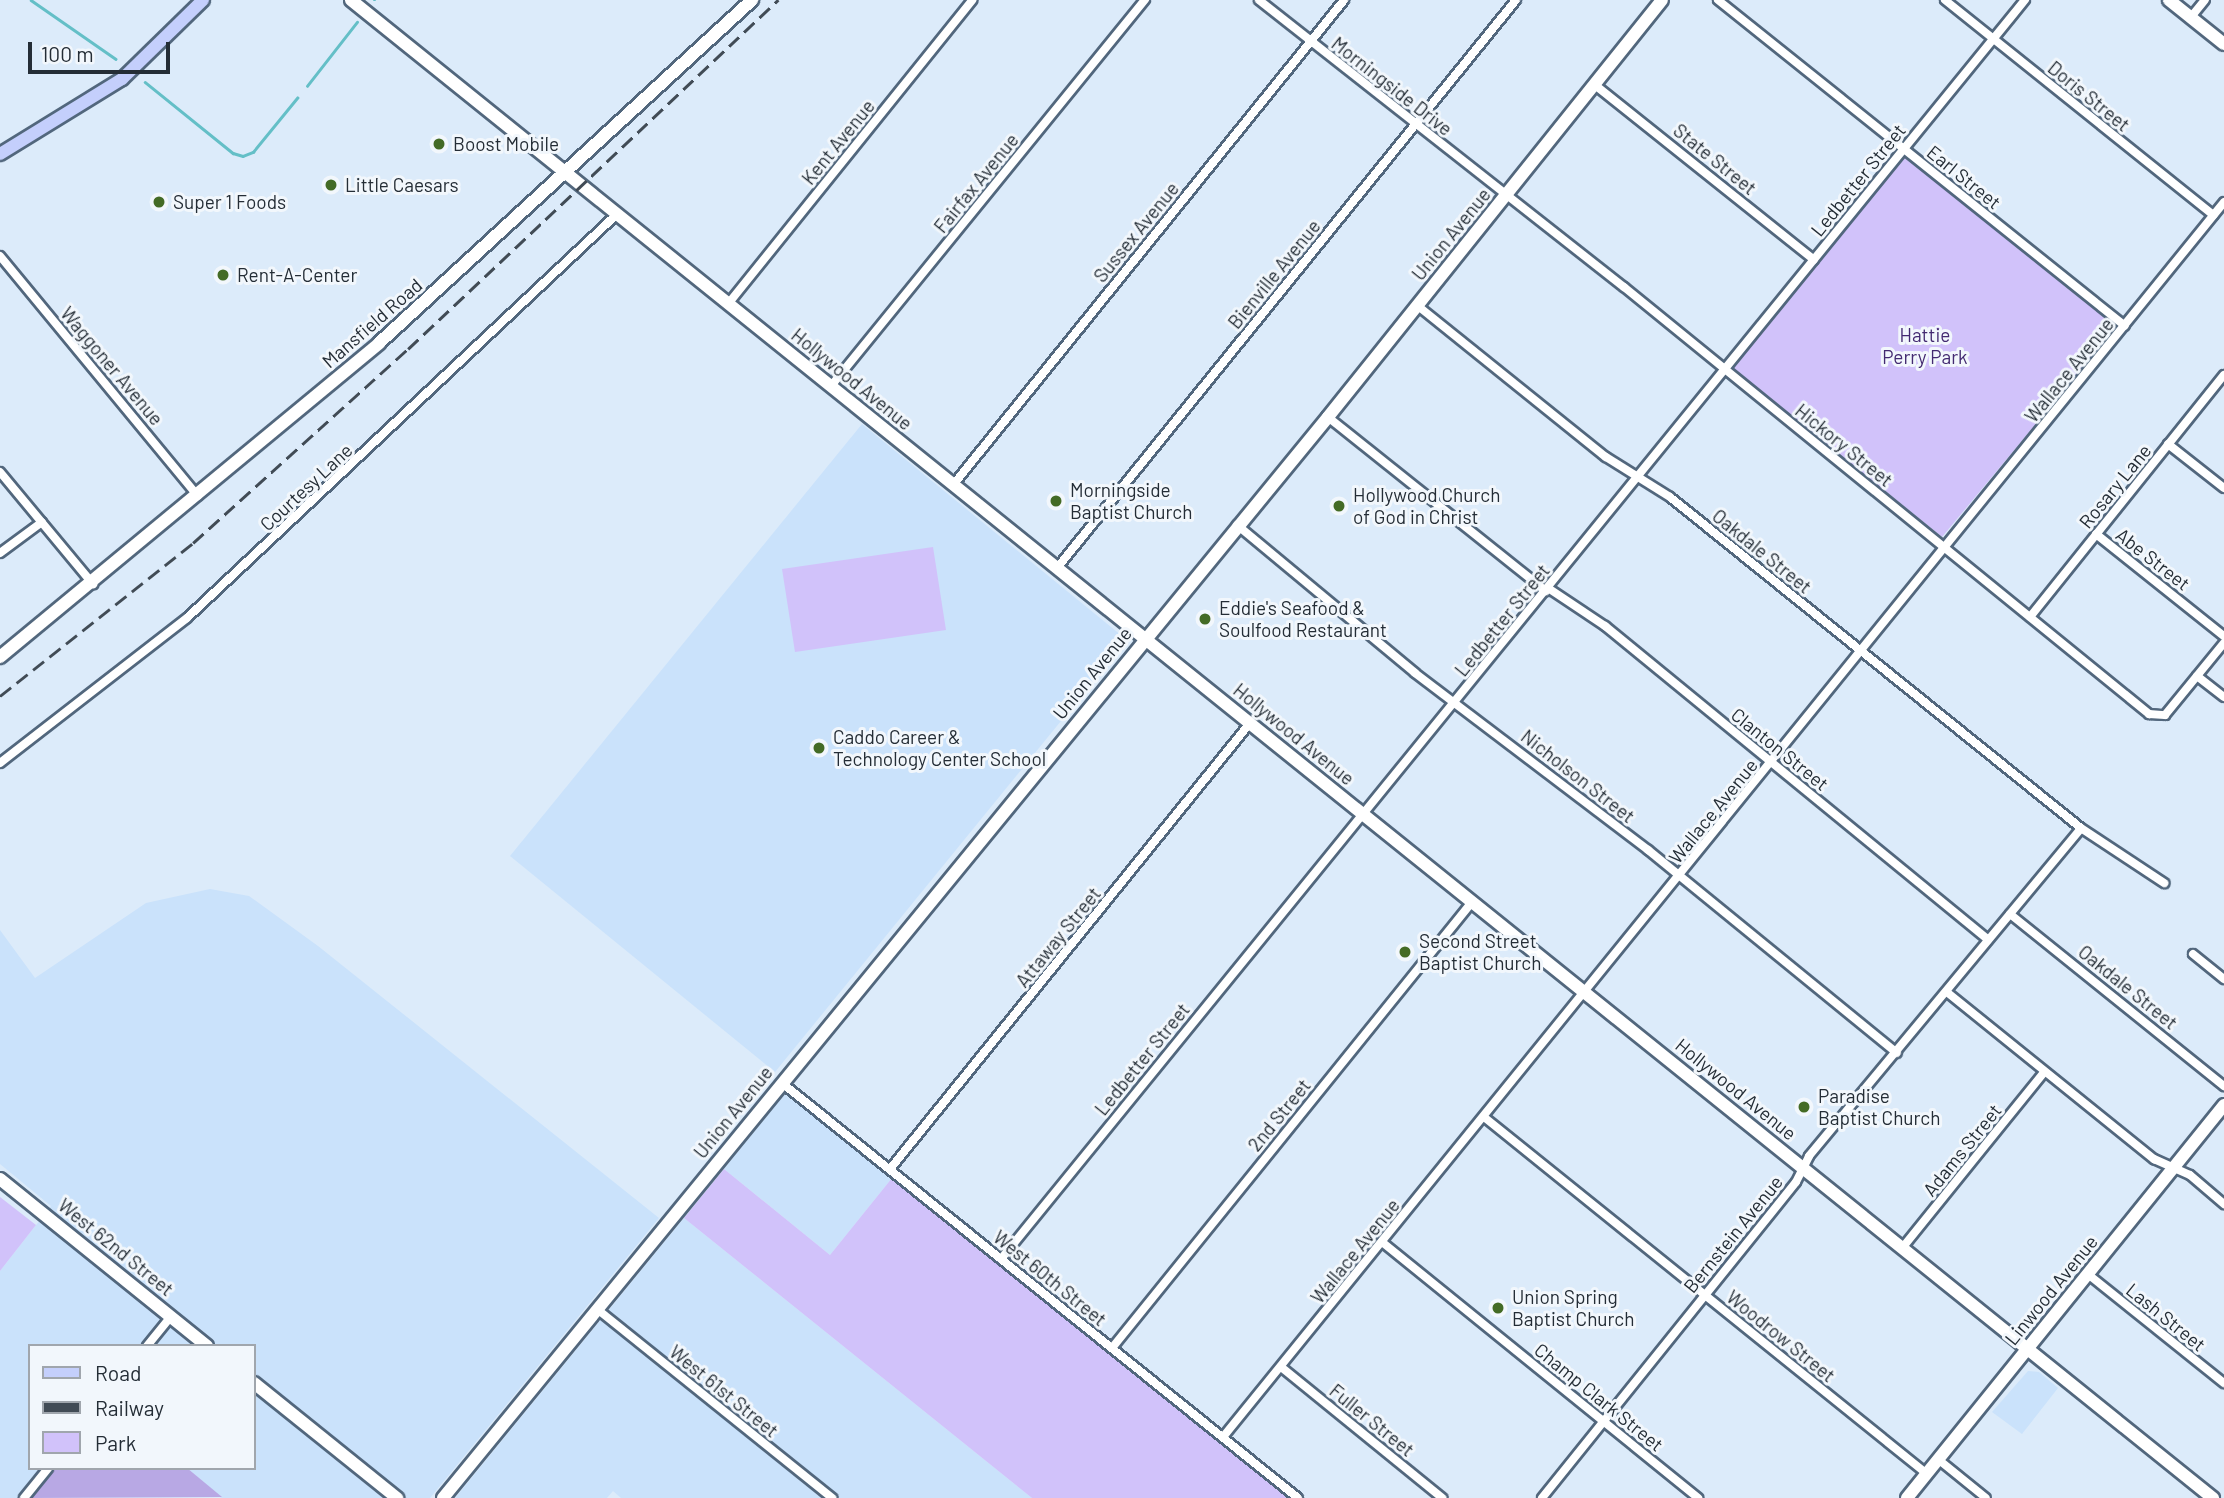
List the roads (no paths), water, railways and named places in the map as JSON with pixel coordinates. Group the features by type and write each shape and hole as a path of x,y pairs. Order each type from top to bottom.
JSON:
{"main road":[{"path":"0,154 122,79 203,0"},
{"name":"Hollywood Avenue","path":"351,0 2213,1498"},
{"name":"Mansfield Road","path":"0,657 93,584 454,278 752,0"},
{"name":"Union Avenue","path":"443,1498 1144,638 1328,417 1662,0"},
{"path":"2169,0 2224,44"},
{"name":"Linwood Avenue","path":"1907,1498 2224,1105"},
{"name":"West 62nd Street","path":"0,1179 205,1344"},
{"path":"256,1385 397,1498"}],"street":[{"name":"Kent Avenue","path":"728,304 972,0"},
{"name":"Fairfax Avenue","path":"831,386 1145,0"},
{"name":"Morningside Drive","path":"1259,0 1507,196"},
{"name":"Sussex Avenue","path":"953,485 1344,0"},
{"name":"Bienville Avenue","path":"1057,568 1516,0"},
{"name":"Earl Street","path":"1718,0 2125,326"},
{"name":"Doris Street","path":"1945,0 2213,215"},
{"name":"Ledbetter Street","path":"1001,1259 1361,812 1547,590 2025,0"},
{"path":"2191,17 2204,0"},
{"name":"State Street","path":"1595,85 1814,260"},
{"name":"Hickory Street","path":"1507,196 2149,713 2162,716 2197,676"},
{"name":"Wallace Avenue","path":"1223,1437 1680,878 2224,202"},
{"name":"Courtesy Lane","path":"0,763 187,618 617,214"},
{"name":"Waggoner Avenue","path":"0,256 198,496"},
{"name":"Oakdale Street","path":"1418,306 1572,430 1638,478 1670,497 2081,828 2164,883"},
{"name":"Rosary Lane","path":"2030,617 2224,375"},
{"name":"Clanton Street","path":"1328,417 1547,590 1588,612 1988,940"},
{"path":"2168,444 2224,488"},
{"path":"0,472 93,584"},
{"path":"0,553 42,522"},
{"name":"Nicholson Street","path":"1237,525 1415,673 1456,701 1897,1053"},
{"name":"Abe Street","path":"2096,534 2224,636"},
{"path":"2224,643 2197,676 2224,697"},
{"name":"Attaway Street","path":"890,1170 1250,723"},
{"name":"Bernstein Avenue","path":"1542,1498 1796,1182 1802,1167 1948,993 1988,940 2081,828"},
{"name":"2nd Street","path":"1112,1348 1472,902"},
{"name":"Oakdale Street","path":"2010,914 2224,1086"},
{"path":"2193,954 2224,979"},
{"path":"1948,993 2044,1072 2172,1168 2190,1175 2224,1204"},
{"name":"Adams Street","path":"1903,1247 2044,1072"},
{"name":"West 60th Street","path":"782,1083 1298,1498"},
{"name":"Woodrow Street","path":"1484,1117 1927,1474"},
{"name":"Champ Clark Street","path":"1381,1242 1698,1498"},
{"name":"Lash Street","path":"2089,1275 2224,1383"},
{"name":"West 61st Street","path":"597,1309 832,1498"},
{"path":"149,1344 171,1317"},
{"name":"Fuller Street","path":"1281,1367 1442,1498"},
{"path":"1939,1460 1986,1498"},
{"path":"23,1498 46,1470"}],"waterway":[{"path":"31,0 116,59"},
{"path":"307,86 357,22"},
{"path":"145,82 233,153 243,156 253,152 297,98"}],"railway":[{"path":"0,696 193,543 408,349 778,0"}],"place":[{"name":"Boost Mobile","path":"439,144"},
{"name":"Little Caesars","path":"331,185"},
{"name":"Super 1 Foods","path":"159,202"},
{"name":"Rent-A-Center","path":"223,275"},
{"name":"Morningside Baptist Church","path":"1056,501"},
{"name":"Hollywood Church of God in Christ","path":"1339,506"},
{"name":"Eddie's Seafood & Soulfood Restaurant","path":"1205,619"},
{"name":"Caddo Career & Technology Center School","path":"819,748"},
{"name":"Second Street Baptist Church","path":"1405,952"},
{"name":"Paradise Baptist Church","path":"1804,1107"},
{"name":"Union Spring Baptist Church","path":"1498,1308"}],"park label":[{"name":"Hattie Perry Park","path":"1925,346"}]}
